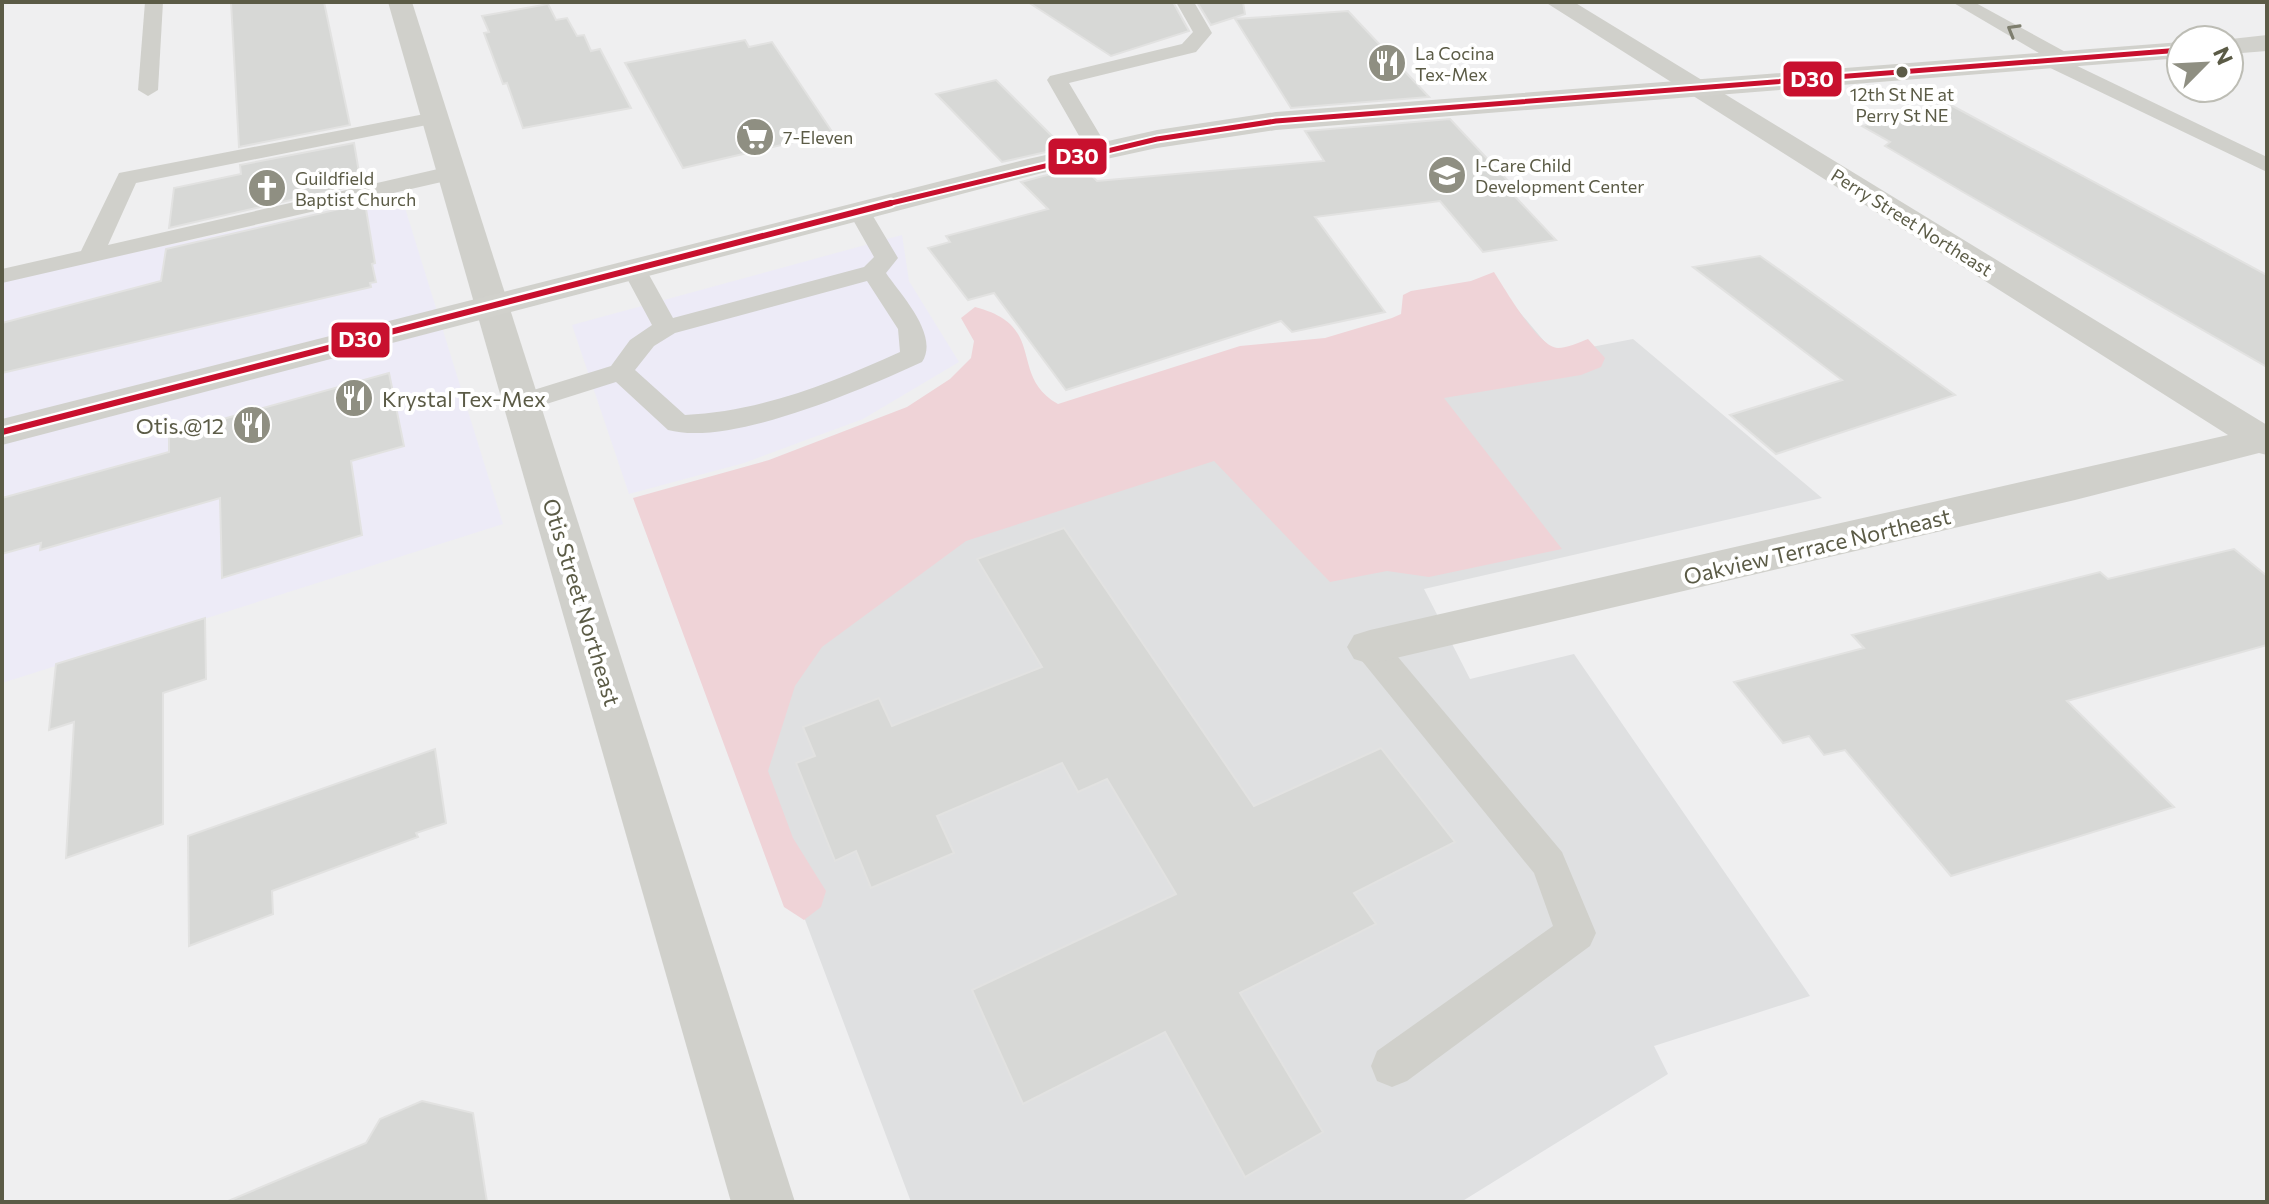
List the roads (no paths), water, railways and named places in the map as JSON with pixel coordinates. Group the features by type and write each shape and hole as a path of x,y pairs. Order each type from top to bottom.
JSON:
{"street":[{"name":"Otis Street Northeast","path":"400,2 763,1202"},
{"name":"Perry Street Northeast","path":"1557,2 2265,441"},
{"path":"2245,45 2267,43"},
{"path":"2,432 1098,150 1276,121 2165,51"},
{"name":"Oakview Terrace Northeast","path":"1370,647 2265,441"}],"lane":[{"path":"148,90 154,2"},
{"path":"1098,150 1057,80 1189,48 1203,33 1185,2"},
{"path":"1961,2 2057,59 2267,165"},
{"path":"91,255 127,178 435,118"},
{"path":"2,276 451,173"},
{"path":"521,403 621,372 632,351 653,332 873,272 886,258 859,211"},
{"path":"634,269 666,328"},
{"path":"621,372 678,424 727,422 849,385 913,356 911,329 873,272"},
{"path":"1370,647 1549,864 1576,933 1392,1066"}],"place":[{"name":"La Cocina Tex-Mex","path":"1387,63"},
{"name":"12th St NE at Perry St NE","path":"1902,72"},
{"name":"7-Eleven","path":"755,137"},
{"name":"I-Care Child Development Center","path":"1447,175"},
{"name":"Guildfield Baptist Church","path":"267,188"},
{"name":"Krystal Tex-Mex","path":"354,398"},
{"name":"Otis.@12","path":"252,425"}]}
